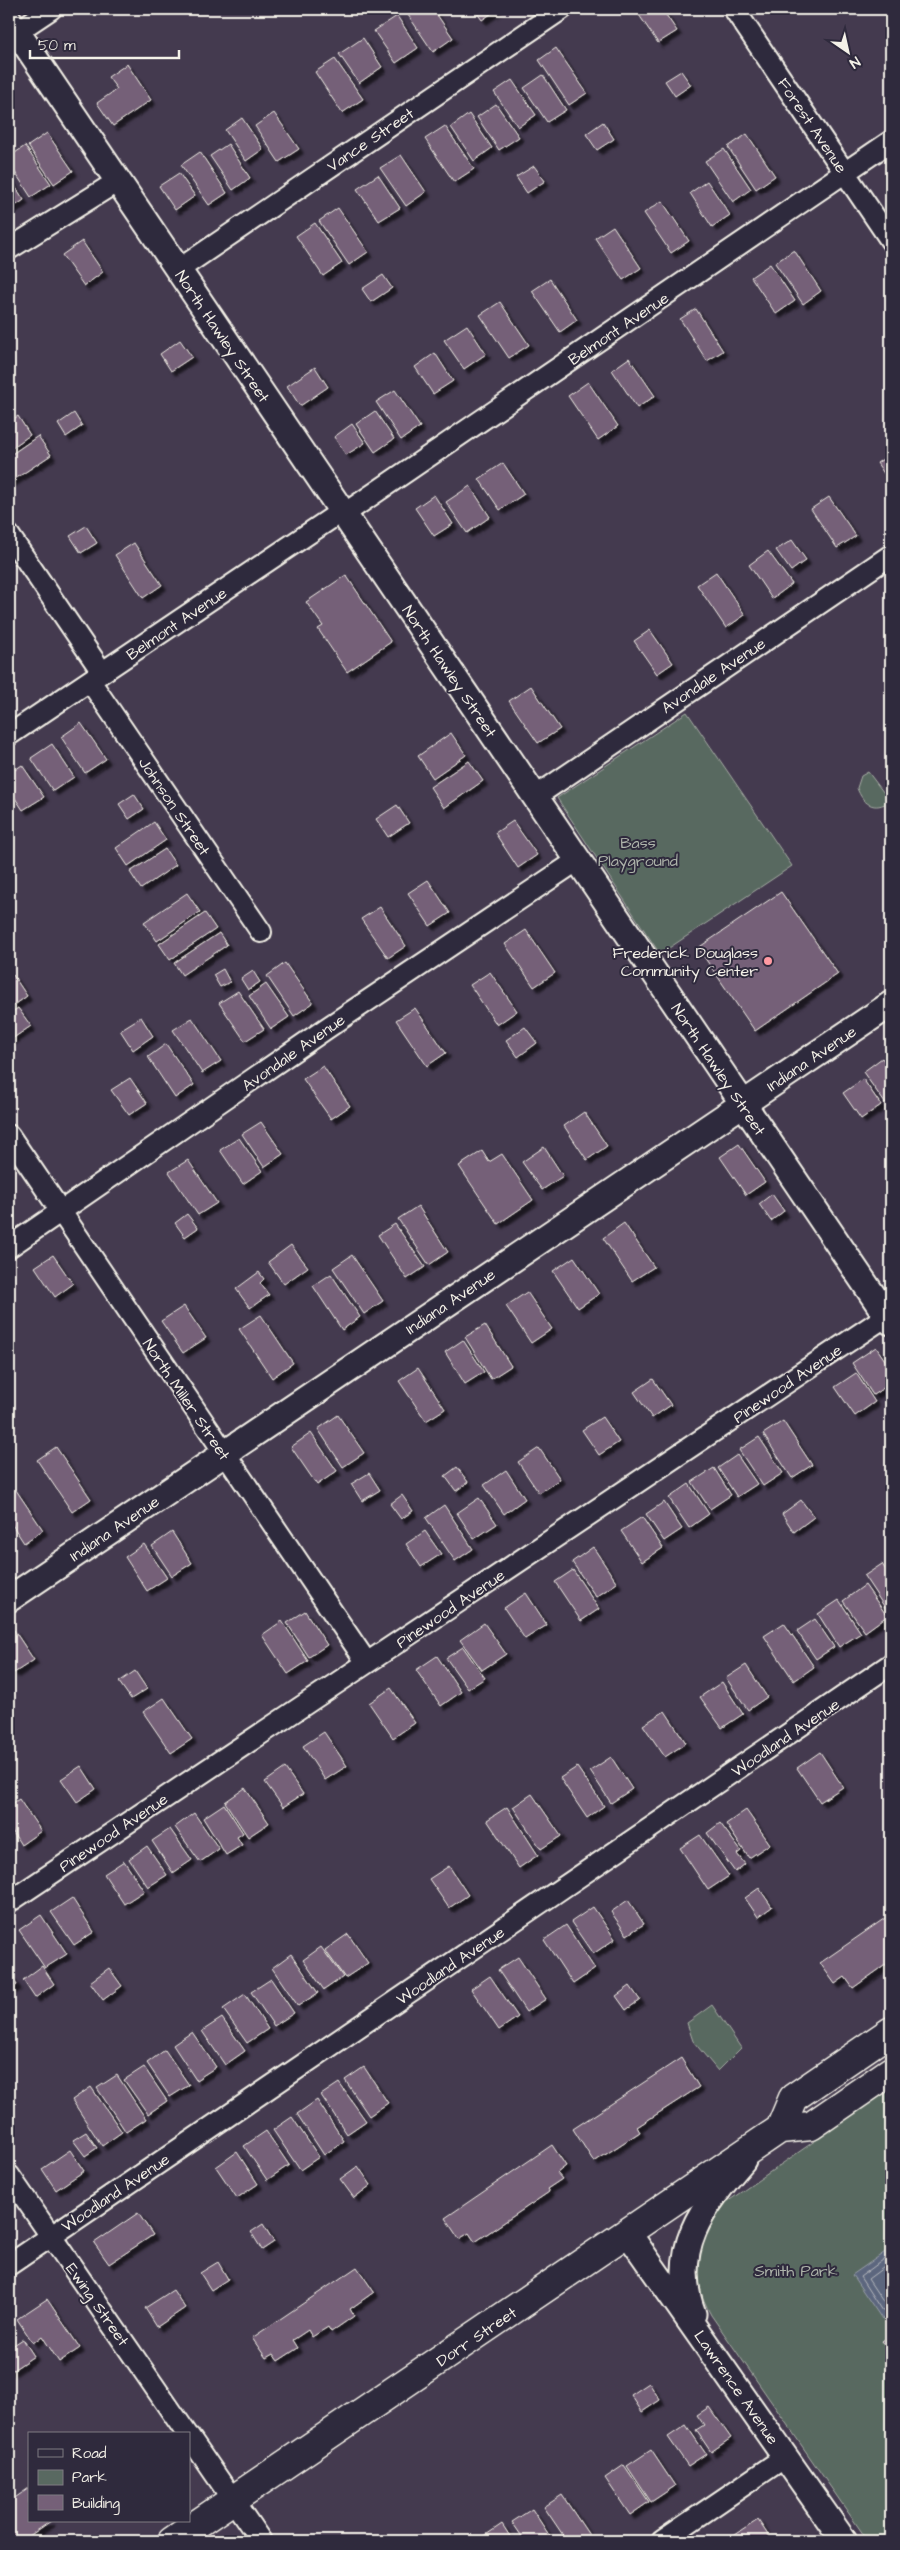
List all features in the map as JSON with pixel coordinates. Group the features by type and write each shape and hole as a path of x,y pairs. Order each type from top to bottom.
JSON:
{"main road":[{"path":"780,2129 794,2098 891,2031"},
{"name":"Dorr Street","path":"172,2541 780,2129 811,2126 891,2071"}],"street":[{"path":"11,30 51,9"},
{"name":"Vance Street","path":"178,270 562,9"},
{"name":"Forest Avenue","path":"734,9 891,241"},
{"name":"North Hawley Street","path":"11,30 118,181 743,1105 890,1317"},
{"name":"Belmont Avenue","path":"9,735 343,512 891,141"},
{"path":"9,249 118,181"},
{"name":"Johnson Street","path":"9,535 96,677 261,932"},
{"name":"Avondale Avenue","path":"535,796 891,555"},
{"name":"Avondale Avenue","path":"9,1247 327,1028 578,860"},
{"name":"Indiana Avenue","path":"9,1599 891,1004"},
{"name":"North Miller Street","path":"9,1135 367,1663"},
{"name":"Pinewood Avenue","path":"9,1902 890,1317"},
{"name":"Woodland Avenue","path":"9,2265 891,1664"},
{"path":"701,2335 685,2287 686,2256 692,2233 703,2211 720,2187 754,2147"},
{"name":"Ewing Street","path":"9,2175 186,2432"},
{"name":"Lawrence Avenue","path":"628,2233 844,2541"},
{"name":"Ewing Street","path":"190,2438 261,2541"},
{"path":"662,2541 785,2456"}],"green space":[{"name":"Bass Playground","path":"687,712 792,866 660,954 557,798"},
{"path":"868,772 890,801 874,806 862,798 857,788 861,776"},
{"path":"712,2005 741,2048 718,2071 693,2041 687,2023"},
{"name":"Smith Park","path":"891,2088 891,2541 868,2541 711,2315 700,2286 698,2258 706,2230 724,2204"}],"water":[{"path":"891,2248 891,2313 882,2319 852,2275"}],"building":[{"path":"417,9 433,9 453,38 433,52 408,15"},
{"path":"474,9 498,9 482,20"},
{"path":"635,9 662,9 677,31 658,43"},
{"path":"397,16 418,48 396,63 374,31"},
{"path":"363,38 382,67 359,83 339,54"},
{"path":"556,48 587,93 569,105 539,60"},
{"path":"335,59 363,99 342,113 315,72"},
{"path":"127,64 151,100 113,126 97,103 117,89 108,77"},
{"path":"681,71 691,85 675,96 665,81"},
{"path":"543,75 566,110 547,122 524,88"},
{"path":"512,80 536,115 518,127 494,92"},
{"path":"496,104 519,137 499,150 477,117"},
{"path":"274,113 299,149 279,162 255,126"},
{"path":"469,114 492,148 474,161 451,127"},
{"path":"242,118 263,149 246,161 225,130"},
{"path":"603,122 614,139 597,150 586,134"},
{"path":"445,126 474,169 454,182 425,139"},
{"path":"47,133 73,171 54,184 28,146"},
{"path":"747,134 775,176 756,189 728,147"},
{"path":"228,144 250,178 233,190 210,156"},
{"path":"25,146 51,184 31,197 9,163 9,157"},
{"path":"724,149 751,189 733,202 705,161"},
{"path":"200,152 227,193 209,205 181,165"},
{"path":"401,155 426,192 406,206 380,168"},
{"path":"534,166 545,181 527,193 516,177"},
{"path":"179,173 195,196 175,210 159,186"},
{"path":"378,175 400,208 379,221 357,189"},
{"path":"9,177 24,200 9,210"},
{"path":"707,181 730,215 712,227 690,193"},
{"path":"662,201 689,241 671,253 644,213"},
{"path":"338,208 368,252 349,265 319,221"},
{"path":"315,223 342,263 323,276 296,236"},
{"path":"613,226 641,268 623,280 595,238"},
{"path":"82,241 103,272 84,286 62,255"},
{"path":"794,250 821,291 803,304 775,263"},
{"path":"770,264 795,301 776,314 751,277"},
{"path":"383,275 392,288 371,302 362,289"},
{"path":"550,279 577,320 560,332 532,291"},
{"path":"500,302 529,345 509,358 480,315"},
{"path":"696,309 723,351 707,361 680,319"},
{"path":"467,325 486,354 464,369 444,340"},
{"path":"180,340 192,357 171,371 160,354"},
{"path":"435,353 453,381 433,394 415,367"},
{"path":"629,358 655,396 637,408 612,370"},
{"path":"315,367 328,387 300,406 287,386"},
{"path":"588,382 618,426 598,440 568,396"},
{"path":"395,390 420,427 401,440 376,402"},
{"path":"375,411 394,439 375,452 356,424"},
{"path":"74,413 82,426 66,437 58,424"},
{"path":"18,416 30,435 9,450 9,422"},
{"path":"352,424 365,443 346,455 334,437"},
{"path":"38,436 51,455 9,483 9,456"},
{"path":"891,454 891,484 877,463"},
{"path":"503,463 524,494 500,510 479,479"},
{"path":"470,486 490,517 467,533 446,502"},
{"path":"434,495 453,524 434,536 415,508"},
{"path":"829,497 856,536 837,548 811,509"},
{"path":"86,526 97,543 81,553 70,536"},
{"path":"792,540 806,560 791,571 776,550"},
{"path":"134,543 162,585 143,598 115,555"},
{"path":"768,551 792,584 772,599 749,565"},
{"path":"716,572 745,615 726,628 697,585"},
{"path":"346,575 391,642 347,672 318,629 323,626 306,602"},
{"path":"650,630 673,663 657,674 634,641"},
{"path":"531,686 560,729 538,743 509,701"},
{"path":"81,723 106,759 85,773 61,737"},
{"path":"451,733 466,755 433,778 418,756"},
{"path":"52,744 74,777 53,791 31,758"},
{"path":"469,761 483,781 444,808 430,787"},
{"path":"22,765 44,797 23,810 9,789 9,774"},
{"path":"134,794 144,809 129,819 119,804"},
{"path":"397,805 409,823 388,837 376,819"},
{"path":"513,821 537,855 518,868 495,833"},
{"path":"154,822 166,840 128,866 116,848"},
{"path":"165,849 176,865 141,889 130,872"},
{"path":"428,880 450,913 430,926 408,893"},
{"name":"Frederick Douglass Community Center","path":"781,892 838,974 755,1031 698,948"},
{"path":"187,893 200,912 157,941 144,922"},
{"path":"380,907 406,946 388,958 361,919"},
{"path":"205,913 216,929 170,960 159,944"},
{"path":"526,930 555,973 534,987 505,944"},
{"path":"219,933 227,945 182,975 174,963"},
{"path":"285,963 313,1003 294,1016 267,976"},
{"path":"223,969 230,982 220,987 213,975"},
{"path":"253,971 260,982 248,990 241,979"},
{"path":"490,972 517,1011 497,1025 470,985"},
{"path":"13,975 27,996 9,1009 9,978"},
{"path":"266,984 289,1017 271,1029 249,996"},
{"path":"238,991 264,1029 245,1041 219,1003"},
{"path":"18,1008 31,1026 9,1041 9,1014"},
{"path":"415,1008 446,1053 427,1066 396,1020"},
{"path":"141,1017 153,1036 133,1050 120,1030"},
{"path":"192,1018 221,1061 202,1073 173,1030"},
{"path":"525,1027 537,1043 518,1057 506,1040"},
{"path":"166,1044 194,1085 175,1098 148,1057"},
{"path":"882,1058 891,1071 891,1099 885,1103 863,1072"},
{"path":"323,1066 350,1106 331,1119 303,1079"},
{"path":"130,1078 147,1103 129,1115 111,1090"},
{"path":"863,1079 881,1105 861,1119 843,1093"},
{"path":"584,1112 607,1146 587,1160 564,1126"},
{"path":"261,1122 283,1154 264,1167 242,1134"},
{"path":"239,1138 262,1171 243,1184 220,1150"},
{"path":"739,1144 765,1182 746,1195 720,1157"},
{"path":"544,1147 563,1176 542,1190 522,1162"},
{"path":"482,1151 489,1162 502,1154 533,1200 498,1224 459,1166"},
{"path":"188,1160 217,1203 198,1215 169,1172"},
{"path":"772,1194 784,1211 771,1221 759,1204"},
{"path":"418,1206 448,1252 429,1265 398,1219"},
{"path":"187,1214 198,1228 185,1237 175,1223"},
{"path":"624,1223 654,1267 632,1281 603,1238"},
{"path":"395,1224 425,1267 407,1279 378,1235"},
{"path":"291,1245 308,1267 284,1284 268,1262"},
{"path":"53,1255 73,1284 55,1297 35,1267"},
{"path":"352,1255 383,1301 364,1314 333,1268"},
{"path":"574,1257 599,1294 578,1308 553,1271"},
{"path":"259,1272 264,1279 260,1283 269,1295 250,1308 236,1289"},
{"path":"331,1274 360,1317 342,1330 313,1286"},
{"path":"527,1292 552,1329 531,1343 506,1306"},
{"path":"184,1306 206,1338 183,1353 161,1321"},
{"path":"261,1315 293,1363 272,1378 239,1329"},
{"path":"485,1325 511,1366 491,1379 465,1337"},
{"path":"463,1340 484,1372 465,1384 445,1352"},
{"path":"876,1347 891,1369 891,1383 873,1395 852,1363"},
{"path":"418,1368 445,1409 426,1421 399,1381"},
{"path":"856,1373 875,1402 855,1416 835,1387"},
{"path":"653,1379 671,1405 652,1418 634,1392"},
{"path":"338,1415 364,1453 343,1467 318,1429"},
{"path":"602,1417 619,1442 599,1455 582,1430"},
{"path":"783,1421 812,1465 792,1478 763,1434"},
{"path":"311,1433 337,1471 317,1485 291,1447"},
{"path":"759,1437 783,1473 763,1486 739,1450"},
{"path":"56,1447 91,1499 72,1512 37,1460"},
{"path":"539,1448 560,1479 539,1493 518,1462"},
{"path":"737,1455 757,1484 737,1497 718,1468"},
{"path":"457,1467 468,1482 456,1491 445,1476"},
{"path":"714,1468 731,1495 710,1509 692,1482"},
{"path":"506,1470 525,1499 504,1514 484,1485"},
{"path":"369,1473 380,1490 362,1501 351,1484"},
{"path":"689,1484 709,1514 689,1528 669,1498"},
{"path":"16,1490 43,1530 24,1543 9,1520 9,1496"},
{"path":"402,1495 413,1511 401,1519 390,1504"},
{"path":"479,1498 497,1524 474,1539 457,1513"},
{"path":"801,1500 814,1517 794,1532 782,1514"},
{"path":"664,1502 682,1529 664,1541 646,1514"},
{"path":"444,1505 473,1549 455,1561 426,1518"},
{"path":"642,1517 663,1548 642,1562 621,1531"},
{"path":"425,1531 441,1554 421,1567 406,1544"},
{"path":"172,1532 192,1563 172,1576 152,1546"},
{"path":"144,1544 167,1578 147,1591 125,1557"},
{"path":"593,1547 617,1583 596,1597 572,1562"},
{"path":"882,1564 891,1578 890,1615 864,1576"},
{"path":"573,1570 599,1609 581,1621 555,1582"},
{"path":"865,1585 887,1616 865,1632 843,1601"},
{"path":"526,1593 547,1625 525,1639 504,1608"},
{"path":"839,1600 861,1633 839,1647 818,1614"},
{"path":"305,1611 327,1645 309,1657 287,1623"},
{"path":"815,1619 834,1647 816,1659 797,1631"},
{"path":"282,1621 308,1661 288,1674 262,1635"},
{"path":"484,1623 506,1654 482,1670 460,1640"},
{"path":"784,1623 814,1667 794,1681 764,1636"},
{"path":"14,1630 34,1660 14,1673 9,1666 9,1633"},
{"path":"463,1647 485,1678 468,1689 446,1658"},
{"path":"437,1656 461,1692 441,1706 416,1670"},
{"path":"746,1665 767,1697 748,1710 726,1678"},
{"path":"135,1671 147,1689 131,1699 119,1682"},
{"path":"722,1682 743,1714 722,1728 700,1697"},
{"path":"391,1688 415,1723 393,1738 369,1703"},
{"path":"164,1698 192,1739 171,1753 143,1712"},
{"path":"665,1711 686,1743 665,1757 643,1725"},
{"path":"324,1732 347,1766 325,1780 303,1746"},
{"path":"820,1752 843,1787 820,1802 797,1768"},
{"path":"611,1757 632,1789 611,1803 590,1771"},
{"path":"81,1766 96,1789 77,1802 61,1779"},
{"path":"577,1767 604,1806 587,1818 560,1778"},
{"path":"285,1768 303,1794 283,1807 265,1782"},
{"path":"245,1788 269,1823 248,1837 225,1802"},
{"path":"532,1794 561,1836 541,1849 513,1807"},
{"path":"19,1799 41,1831 21,1845 9,1826 9,1806"},
{"path":"224,1804 243,1833 237,1837 242,1845 226,1855 203,1818"},
{"path":"507,1807 538,1855 519,1868 487,1820"},
{"path":"746,1810 770,1844 749,1858 726,1824"},
{"path":"194,1813 219,1849 200,1862 175,1827"},
{"path":"720,1823 741,1851 737,1854 745,1864 735,1872 707,1833"},
{"path":"170,1829 192,1860 173,1873 152,1841"},
{"path":"700,1835 729,1876 708,1890 680,1848"},
{"path":"147,1846 167,1875 148,1887 129,1859"},
{"path":"124,1861 144,1891 124,1904 104,1874"},
{"path":"449,1866 468,1895 449,1908 429,1879"},
{"path":"759,1888 772,1907 758,1917 745,1898"},
{"path":"72,1898 94,1932 74,1945 51,1912"},
{"path":"628,1900 644,1924 627,1935 611,1912"},
{"path":"593,1907 615,1939 593,1954 571,1922"},
{"path":"891,1914 891,1961 853,1988 845,1977 835,1984 820,1963"},
{"path":"41,1915 67,1954 45,1968 19,1930"},
{"path":"566,1925 595,1969 573,1984 544,1940"},
{"path":"348,1934 368,1963 345,1978 325,1950"},
{"path":"321,1947 343,1977 324,1990 303,1960"},
{"path":"291,1954 318,1993 298,2006 272,1968"},
{"path":"518,1957 546,1999 526,2012 498,1970"},
{"path":"42,1966 54,1984 35,1998 23,1980"},
{"path":"109,1968 122,1986 103,2000 90,1982"},
{"path":"9,1974 17,1985 9,1991"},
{"path":"490,1976 518,2017 499,2030 471,1989"},
{"path":"271,1979 294,2013 274,2026 251,1992"},
{"path":"630,1986 640,2000 626,2010 616,1996"},
{"path":"245,1994 268,2029 247,2043 223,2009"},
{"path":"222,2018 245,2051 225,2065 202,2031"},
{"path":"192,2032 216,2067 196,2080 173,2045"},
{"path":"165,2050 189,2085 170,2097 147,2063"},
{"path":"681,2058 699,2087 637,2127 640,2132 594,2162 573,2129"},
{"path":"144,2067 167,2101 148,2114 124,2080"},
{"path":"364,2067 388,2103 369,2116 345,2080"},
{"path":"117,2075 146,2119 126,2132 97,2088"},
{"path":"339,2083 366,2121 347,2134 321,2095"},
{"path":"91,2087 122,2132 102,2146 72,2100"},
{"path":"317,2100 344,2141 324,2155 297,2114"},
{"path":"292,2117 319,2157 300,2170 273,2130"},
{"path":"266,2131 289,2165 267,2180 244,2146"},
{"path":"86,2132 97,2148 85,2156 73,2140"},
{"path":"552,2145 566,2166 557,2173 562,2179 547,2189 549,2192 475,2242 469,2233 459,2239 445,2218"},
{"path":"70,2150 84,2171 56,2190 42,2169"},
{"path":"237,2152 258,2184 237,2198 216,2167"},
{"path":"358,2166 371,2185 354,2198 340,2179"},
{"path":"138,2213 153,2235 109,2264 94,2243"},
{"path":"263,2224 274,2242 262,2250 251,2232"},
{"path":"218,2262 228,2279 211,2290 200,2273"},
{"path":"357,2267 374,2292 350,2309 354,2316 331,2332 328,2327 312,2337 308,2330 293,2340 298,2348 278,2361 273,2354 266,2358 252,2338"},
{"path":"173,2290 185,2308 157,2327 145,2308"},
{"path":"47,2299 80,2348 59,2362 42,2336 33,2343 17,2319"},
{"path":"891,2335 891,2353 882,2341"},
{"path":"23,2339 34,2356 10,2372 9,2348"},
{"path":"649,2383 660,2400 642,2412 631,2395"},
{"path":"709,2407 731,2438 711,2452 696,2430 704,2425 697,2415"},
{"path":"686,2425 706,2454 688,2466 668,2437"},
{"path":"651,2450 675,2486 651,2502 627,2466"},
{"path":"624,2465 649,2502 630,2515 605,2478"},
{"path":"28,2489 28,2522 50,2522 22,2541 9,2541 9,2502"},
{"path":"562,2495 591,2538 586,2541 567,2541 544,2507"},
{"path":"532,2509 553,2541 525,2541 512,2522"},
{"path":"758,2520 772,2541 734,2541 732,2537"},
{"path":"502,2524 513,2541 477,2541"}],"place":[{"name":"Frederick Douglass Community Center","path":"768,961"}]}
